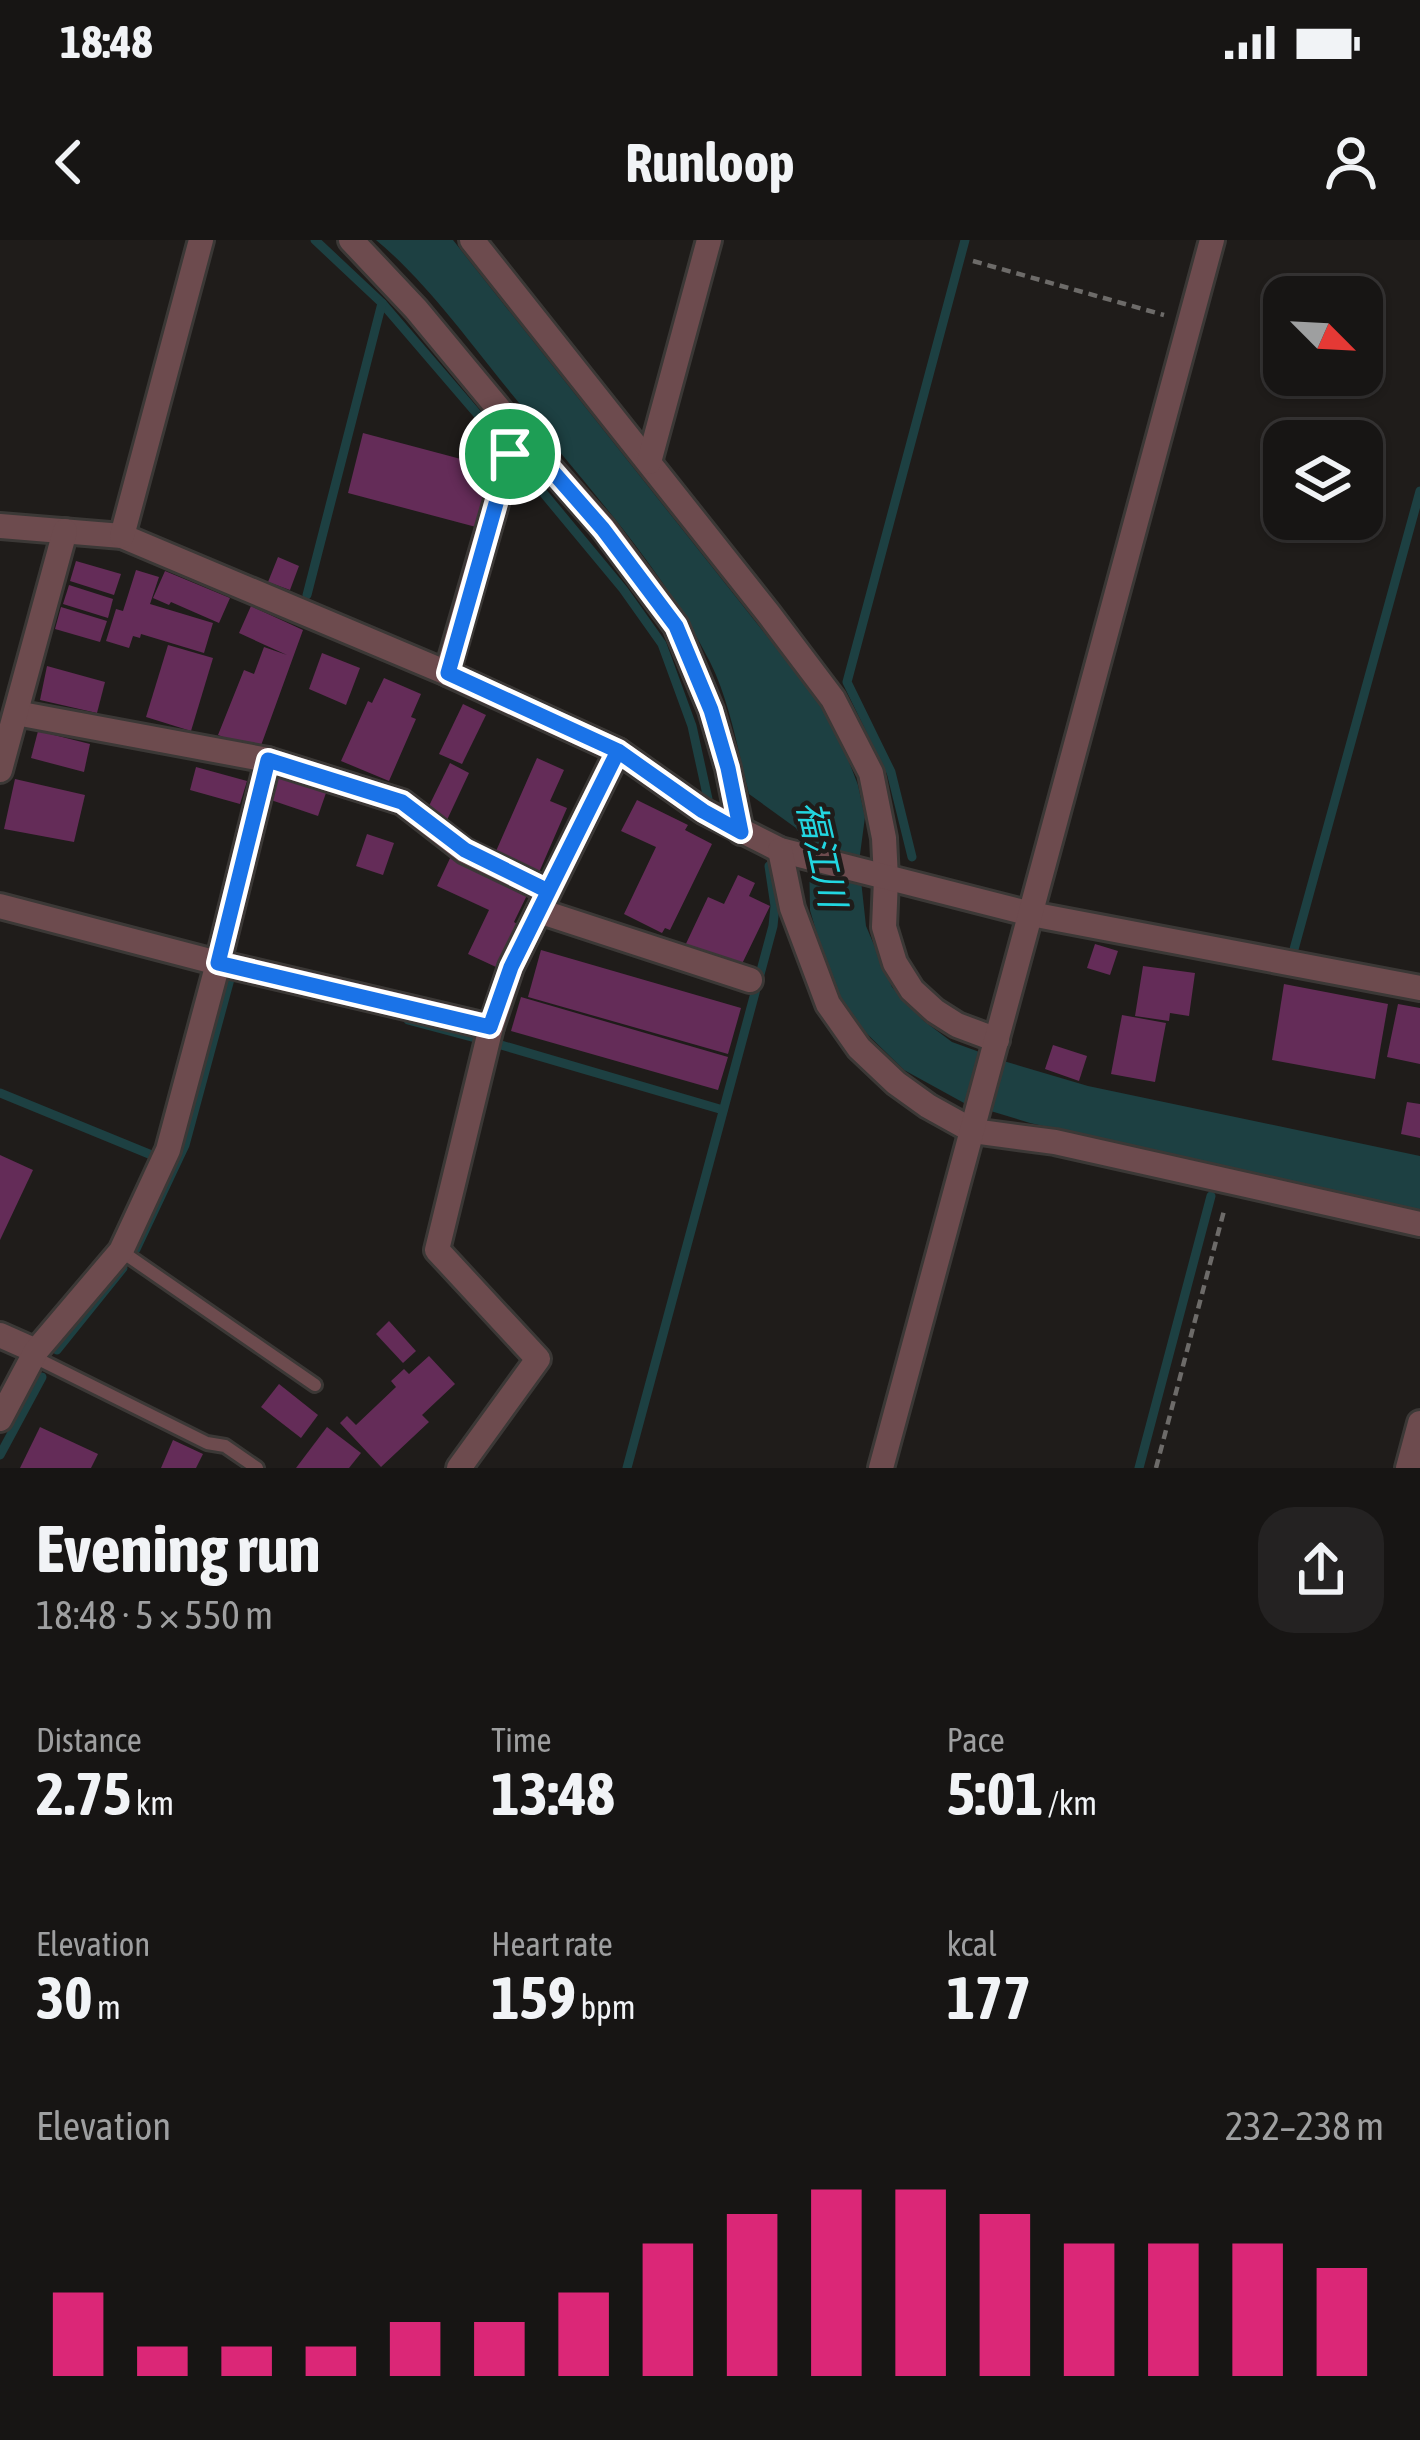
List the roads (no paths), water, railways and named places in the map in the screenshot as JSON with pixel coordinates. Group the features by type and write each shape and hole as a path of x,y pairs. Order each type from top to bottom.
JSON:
{"street":[{"path":"122,536 202,240"},
{"path":"351,240 603,529 676,626 711,710 741,832"},
{"path":"472,240 833,699 872,772 884,838 884,927 895,963 912,990 935,1011 996,1045"},
{"path":"649,463 709,240"},
{"path":"881,1468 1212,240"},
{"path":"448,673 510,454 525,440"},
{"path":"0,526 122,536 448,673 618,751 703,811 783,851 1031,914 1420,988"},
{"path":"0,770 65,531"},
{"path":"16,713 268,760 402,802 543,901 750,980"},
{"path":"458,1468 538,1359 437,1250 490,1027 511,967 618,751"},
{"path":"0,1418 35,1354 121,1251 168,1150 268,760"},
{"path":"783,851 792,908 828,1004 860,1048 928,1106 975,1127 1420,1224"},
{"path":"0,906 490,1027"},
{"path":"0,1335 35,1354"},
{"path":"1408,1468 1420,1423"}],"lane":[{"path":"121,1251 315,1385"},
{"path":"35,1354 207,1443 225,1446 257,1468"}],"water":[{"name":"福江川","path":"376,240 453,240 832,718 865,817 859,862 866,926 892,987 924,1021 952,1042 1088,1086 1420,1156 1420,1212 1030,1123 964,1103 904,1070 860,1027 832,986 810,910 809,850 796,828 749,794 717,677 669,592 449,316"}],"waterway":[{"path":"315,240 382,303 497,437"},
{"path":"912,857 891,772 847,682 965,240"},
{"path":"307,595 382,303"},
{"path":"516,460 623,589 662,644 692,726 708,799"},
{"path":"1293,953 1420,491"},
{"path":"627,1468 773,926 769,866"},
{"path":"136,1249 185,1145 230,979 242,974"},
{"path":"408,1020 479,1039"},
{"path":"501,1045 723,1110"},
{"path":"0,1093 154,1156"},
{"path":"1139,1468 1211,1196"},
{"path":"57,1350 123,1268"},
{"path":"0,1455 42,1377"}]}
